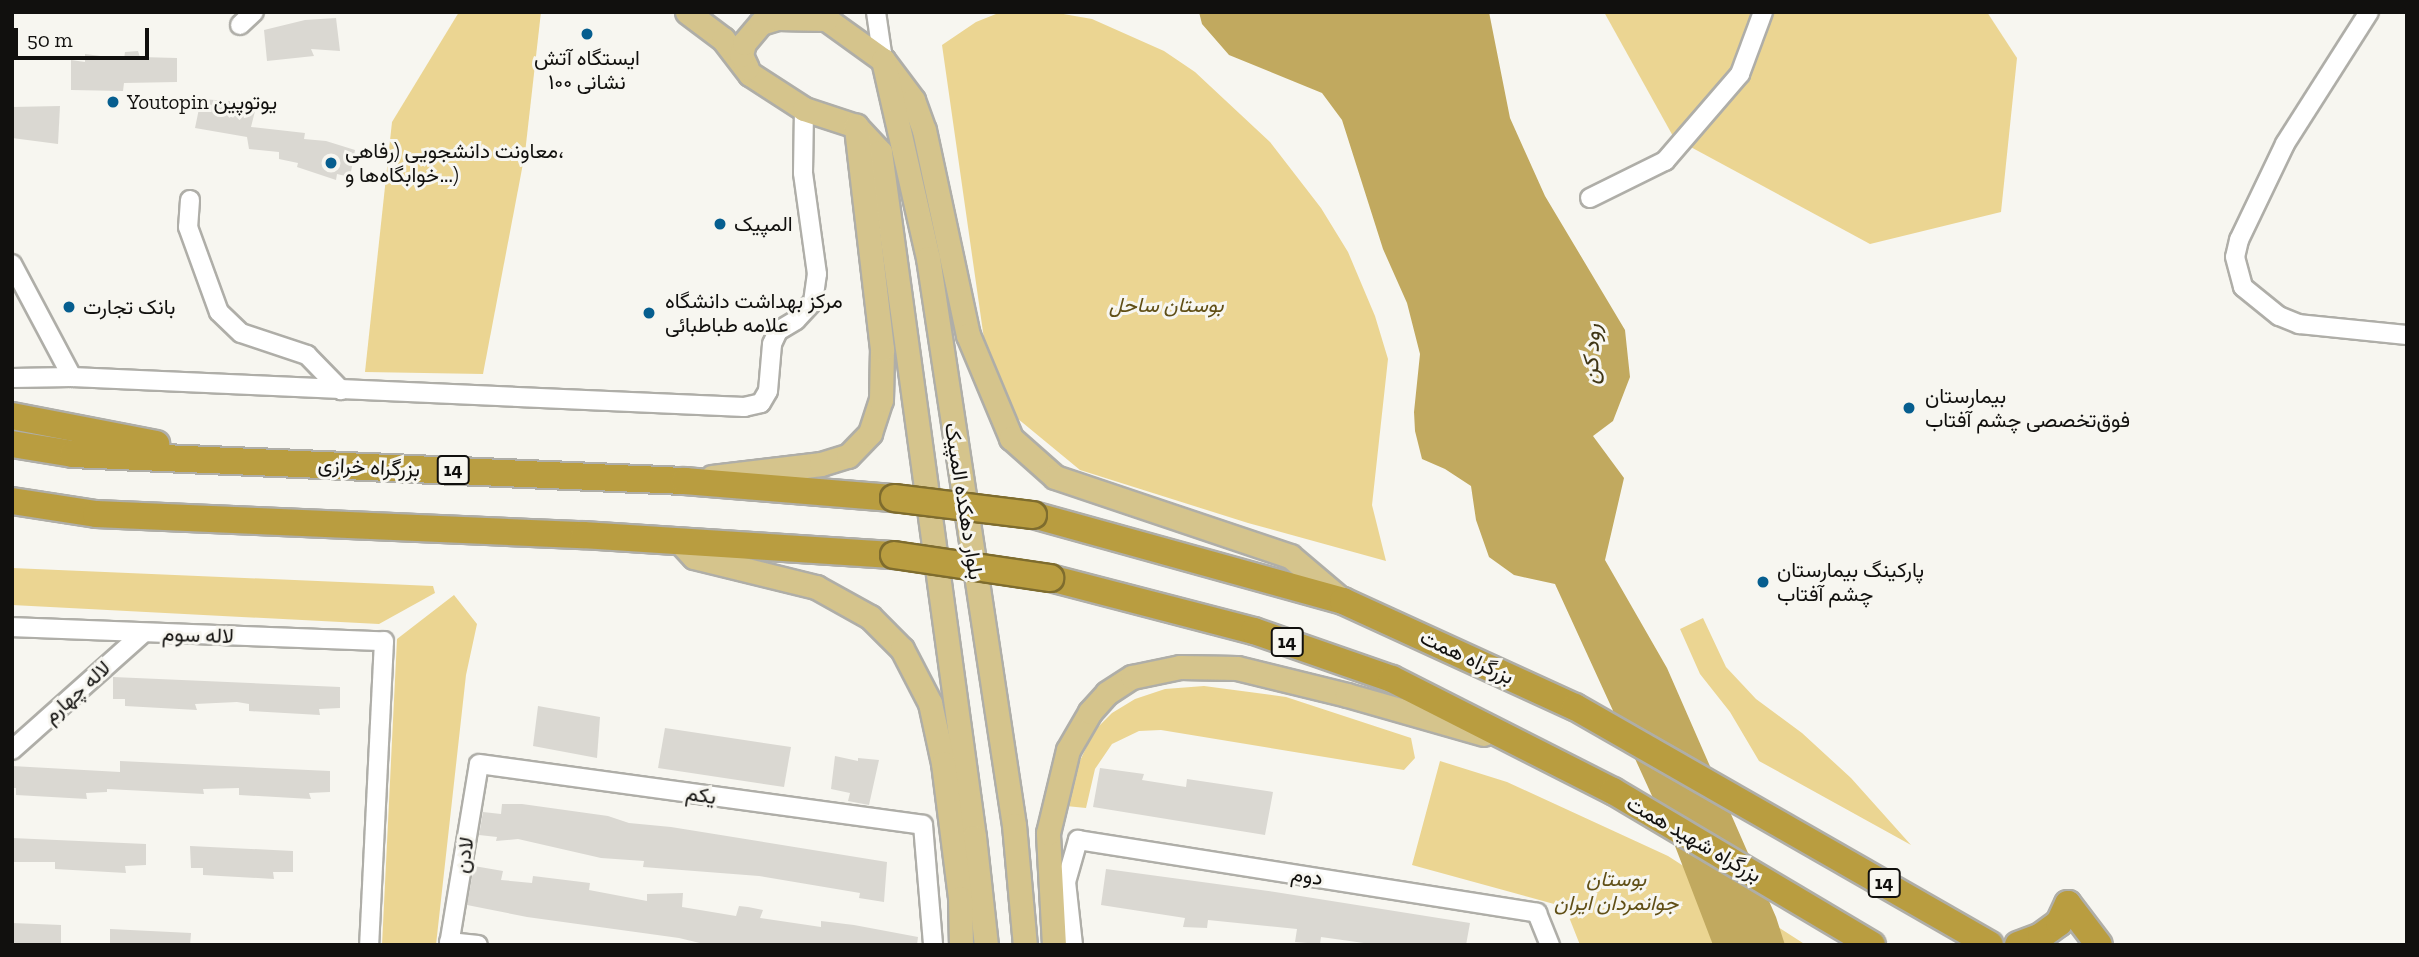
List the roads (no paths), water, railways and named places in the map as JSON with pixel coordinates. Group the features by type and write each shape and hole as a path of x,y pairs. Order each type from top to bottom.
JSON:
{"highway":[{"path":"12,416 237,460"},
{"name":"بزرگراه خرازی","path":"12,444 73,454 685,481 894,498"},
{"name":"بزرگراه همت","path":"894,498 1033,515 1343,601 1576,707 1990,945"},
{"name":"14","path":"12,501 96,514 678,540 894,555 1050,579 1254,631 1392,679 1511,742"},
{"path":"12,514 96,514"},
{"name":"بزرگراه شهید همت","path":"1511,742 1613,791 1872,945"},
{"path":"2018,945 2041,936 2059,923 2068,904 2099,945"}],"main road":[{"path":"688,12 708,16 716,12"},
{"path":"685,481 754,470 821,464 848,456 870,433 881,400 882,349 856,127 804,109 750,74 723,39 688,12"},
{"path":"750,74 741,55 744,43 761,23 777,18 818,16 883,60 914,100 924,130 968,335 1011,438 1055,477 1290,556 1343,601"},
{"name":"بلوار دهکده المپیک","path":"883,60 928,258 1014,825 1026,945"},
{"name":"بلوار دهکده المپیک","path":"856,127 880,152 974,837 986,945"},
{"path":"678,540 694,557 734,569 816,587 870,617 902,649 930,703 943,763 960,898 961,945"},
{"path":"1054,945 1048,832 1068,750 1090,712 1107,693 1132,677 1180,667 1237,668 1347,695 1511,742"}],"street":[{"path":"240,25 254,12"},
{"path":"876,12 883,60"},
{"path":"1590,198 1665,161 1740,74 1763,12"},
{"path":"2369,12 2285,144 2239,240 2235,257 2243,287 2279,316 2299,324 2407,335"},
{"path":"12,378 72,377 744,407 761,403 768,391 772,344 778,331 796,320 813,302 817,274 803,173 804,109"},
{"path":"190,200 188,226 219,313 241,333 307,355 341,390"},
{"path":"12,264 72,377"},
{"name":"لاله سوم","path":"12,627 142,634 384,641 369,945"},
{"name":"لاله چهارم","path":"12,750 142,634"},
{"name":"یکم","path":"479,764 923,825 933,945"},
{"name":"لادن","path":"449,943 479,764"},
{"name":"دوم","path":"1073,945 1066,882 1078,840 1537,913 1550,945"},
{"path":"449,943 478,945"}],"water":[{"name":"رود کن","path":"1199,12 1489,12 1510,118 1545,196 1625,330 1630,377 1613,421 1593,436 1624,478 1605,560 1667,668 1776,917 1785,945 1713,945 1675,846 1555,584 1514,575 1489,557 1476,520 1471,486 1445,469 1422,459 1415,431 1414,412 1420,354 1407,303 1383,249 1342,120 1322,93 1229,55 1202,24"}],"place":[{"name":"ایستگاه آتش نشانی ۱۰۰","path":"587,34"},
{"name":"Youtopin یوتوپین","path":"113,102"},
{"name":"معاونت دانشجویی (رفاهی، خوابگاه‌ها و...)","path":"331,163"},
{"name":"المپیک","path":"720,224"},
{"name":"بانک تجارت","path":"69,307"},
{"name":"مرکز بهداشت دانشگاه علامه طباطبائی","path":"649,313"},
{"name":"بیمارستان فوق‌تخصصی چشم آفتاب","path":"1909,408"},
{"name":"پاركينگ بيمارستان چشم آفتاب","path":"1763,582"}],"park label":[{"name":"بوستان ساحل","path":"1166,305"},
{"name":"بوستان جوانمردان ایران","path":"1616,891"}]}
